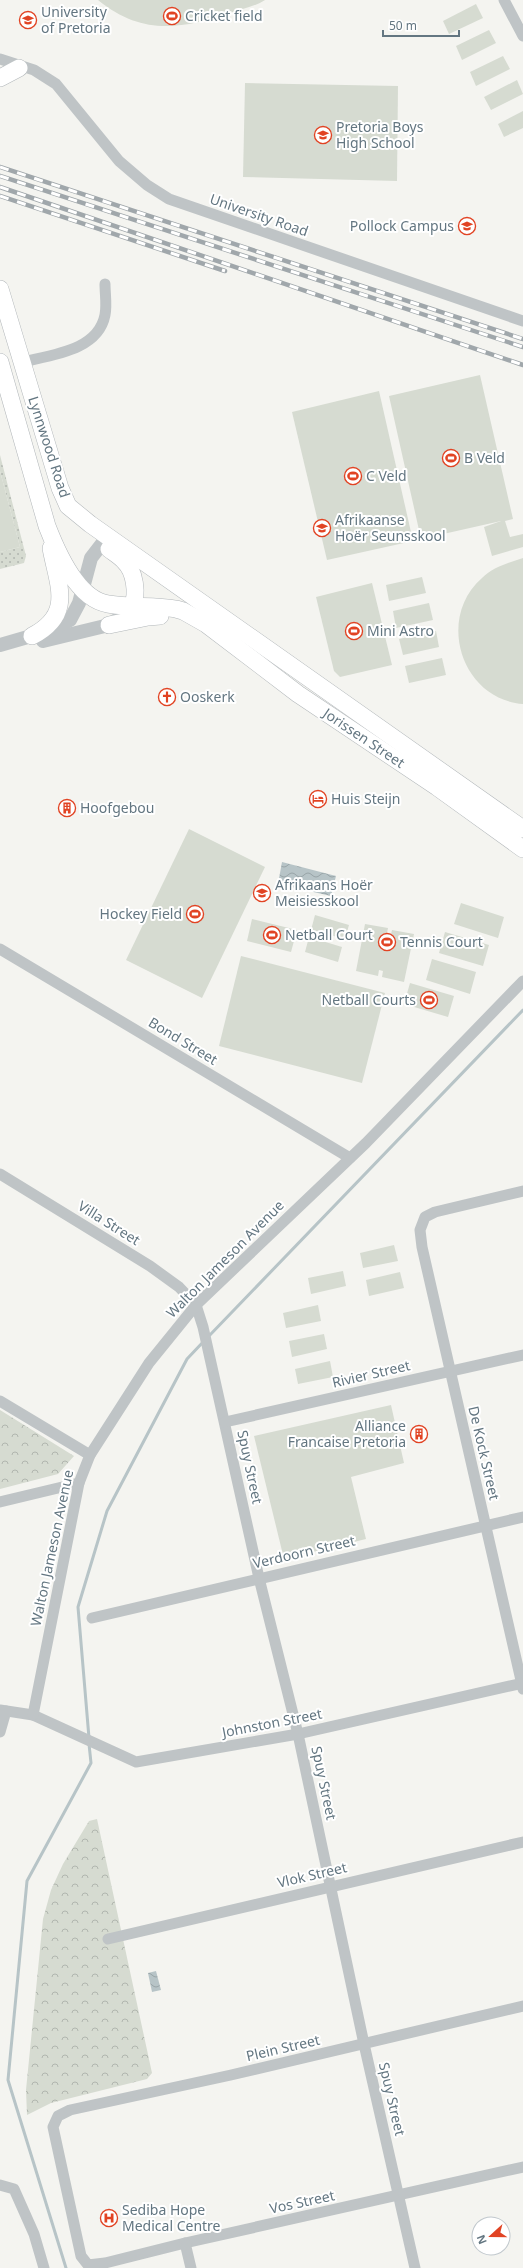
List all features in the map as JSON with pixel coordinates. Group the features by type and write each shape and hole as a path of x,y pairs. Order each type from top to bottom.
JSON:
{"main road":[{"path":"0,78 24,68"},
{"name":"Lynnwood Road","path":"0,289 64,500 105,540 212,608"},
{"name":"Lynnwood Road","path":"0,362 47,526 56,549 84,590 94,599 106,604 132,607 163,607 183,611 199,621"},
{"path":"32,636 46,629 54,620 60,605 61,597 47,526"},
{"path":"105,540 129,566 134,582 132,607"},
{"name":"Jorissen Street","path":"212,608 523,829"},
{"path":"109,625 148,617 199,621"},
{"name":"Jorissen Street","path":"199,621 298,694 437,788 523,849"},
{"path":"298,694 310,678"},
{"path":"495,809 497,818 523,837"}],"street":[{"path":"504,0 523,36"},
{"name":"University Road","path":"0,59 24,68 56,84 119,161 147,185 164,196 204,212 523,321"},
{"path":"0,70 24,68"},
{"path":"22,362 79,347 89,340 100,327 105,314 105,284"},
{"path":"0,645 52,630 70,620 76,611 84,590 91,558 105,540"},
{"path":"0,652 109,625 132,607"},
{"name":"Bond Street","path":"0,949 350,1158"},
{"name":"Walton Jameson Avenue","path":"33,1715 79,1483 90,1455 149,1363 196,1306 350,1158 523,981"},
{"name":"Villa Street","path":"0,1174 150,1266 179,1287 196,1306"},
{"name":"De Kock Street","path":"523,1191 426,1215 420,1230 422,1247 450,1371 523,1685"},
{"name":"Spuy Street","path":"196,1306 203,1327 259,1578 298,1734 364,2044 414,2268"},
{"name":"Rivier Street","path":"225,1422 523,1355"},
{"path":"0,1401 90,1455"},
{"path":"0,1502 79,1483"},
{"name":"Verdoorn Street","path":"92,1618 523,1517"},
{"name":"Johnston Street","path":"3,1710 33,1715 136,1762 298,1734 523,1685"},
{"path":"0,1732 3,1710"},
{"name":"Vlok Street","path":"108,1939 523,1842"},
{"name":"Plein Street","path":"88,2265 81,2256 53,2131 53,2123 62,2112 364,2044 523,2006"},
{"name":"Vos Street","path":"88,2265 105,2263 185,2243 523,2167"},
{"path":"0,2185 14,2189 34,2234 44,2268"},
{"path":"185,2243 191,2268"}],"green space":[{"name":"Cricket field","path":"98,0 265,0 253,6 213,19 195,23 162,26 146,24 130,19 114,12"},
{"path":"476,4 483,18 449,34 443,21"},
{"path":"489,30 496,43 462,60 456,46"},
{"path":"503,56 510,69 476,86 470,72"},
{"path":"517,80 523,94 491,110 484,97"},
{"path":"245,83 398,86 397,181 243,177"},
{"path":"523,111 523,128 504,137 498,124"},
{"name":"B Veld","path":"480,375 513,519 505,521 510,537 523,534 523,547 492,556 484,527 501,521 421,539 389,396"},
{"name":"C Veld","path":"379,391 413,541 327,560 292,412"},
{"path":"0,455 26,556 24,563 0,569 0,552 20,547 0,471"},
{"path":"0,471 20,547 0,552"},
{"path":"523,558 523,704 502,699 484,688 471,672 462,654 458,634 460,614 468,595 482,578 496,568"},
{"path":"422,577 426,593 389,601 386,585"},
{"name":"Mini Astro","path":"372,583 392,665 340,677 334,671 316,597"},
{"path":"429,603 433,620 396,628 393,611"},
{"path":"436,631 439,647 403,655 399,639"},
{"path":"442,658 446,675 409,683 405,666"},
{"name":"Hockey Field","path":"189,829 265,867 202,998 126,960"},
{"path":"461,903 504,917 498,938 454,924"},
{"path":"315,915 349,925 345,939 311,930"},
{"name":"Netball Court","path":"252,919 297,930 291,952 247,941"},
{"path":"365,924 388,928 387,933 391,934 392,930 414,934 404,982 382,977 383,971 379,970 378,976 356,971"},
{"path":"445,932 489,945 483,966 439,953"},
{"path":"309,937 342,947 338,962 305,952"},
{"path":"241,956 385,993 362,1083 219,1046"},
{"path":"432,959 476,972 470,994 426,980"},
{"name":"Netball Courts","path":"410,983 454,996 448,1017 404,1004"},
{"path":"394,1245 398,1261 363,1268 360,1253"},
{"path":"343,1271 346,1286 311,1294 308,1278"},
{"path":"400,1272 404,1288 369,1296 366,1280"},
{"path":"318,1305 321,1321 286,1328 283,1313"},
{"path":"324,1334 327,1349 292,1357 289,1341"},
{"path":"330,1361 333,1377 298,1384 295,1369"},
{"path":"391,1405 404,1463 351,1477 366,1539 284,1559 254,1436"},
{"path":"0,1410 74,1456 58,1474 0,1489"},
{"path":"97,1819 152,2073 147,2079 51,2103 27,2115 26,2090 43,1919 51,1890 63,1864 89,1821"}],"water":[{"path":"282,862 336,876 331,896 278,884"},
{"path":"156,1971 161,1990 152,1992 148,1973"}],"waterway":[{"path":"208,1337 523,1010"},
{"path":"89,1738 78,1607 107,1511 187,1359 204,1341"},
{"path":"66,2268 8,2080 27,1881 91,1763 89,1744"}],"railway":[{"path":"0,167 523,339"},
{"path":"0,176 523,347"},
{"path":"0,187 523,365"},
{"path":"0,196 225,271"}],"place":[{"name":"Cricket field","path":"172,16"},
{"name":"University of Pretoria","path":"28,20"},
{"name":"Pretoria Boys High School","path":"323,135"},
{"name":"Pollock Campus","path":"467,226"},
{"name":"B Veld","path":"451,458"},
{"name":"C Veld","path":"353,476"},
{"name":"Afrikaanse Hoër Seunsskool","path":"322,528"},
{"name":"Mini Astro","path":"354,631"},
{"name":"Ooskerk","path":"167,697"},
{"name":"Huis Steijn","path":"318,799"},
{"name":"Hoofgebou","path":"67,808"},
{"name":"Afrikaans Hoër Meisiesskool","path":"262,893"},
{"name":"Hockey Field","path":"195,914"},
{"name":"Netball Court","path":"272,935"},
{"name":"Tennis Court","path":"387,942"},
{"name":"Netball Courts","path":"429,1000"},
{"name":"Alliance Francaise Pretoria","path":"419,1434"},
{"name":"Sediba Hope Medical Centre","path":"109,2218"}]}
